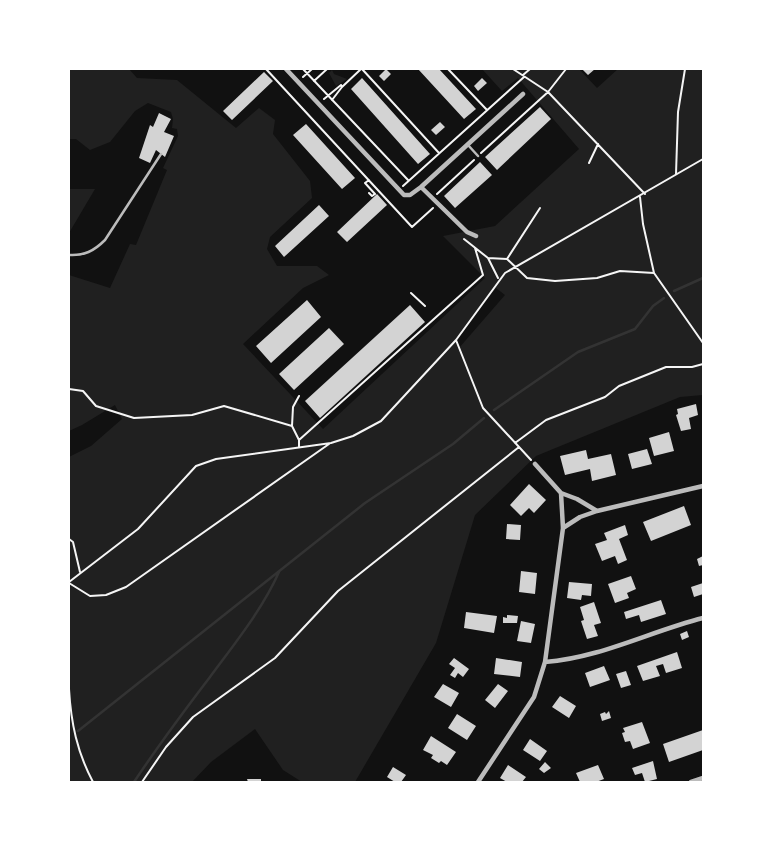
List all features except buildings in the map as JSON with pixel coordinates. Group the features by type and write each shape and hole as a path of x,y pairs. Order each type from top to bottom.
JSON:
{"street":[{"path":"286,69 398,191 404,195 410,195 421,187 523,94"},
{"path":"421,187 467,232 476,236"},
{"path":"535,464 561,493 577,498 597,511"},
{"path":"563,528 580,517 597,511 703,486"},
{"path":"478,782 534,697 545,662 563,528 561,493"},
{"path":"545,662 559,661 604,650 703,618"},
{"path":"691,782 703,778"}],"lane":[{"path":"468,145 478,156"},
{"path":"69,256 81,256 96,249 105,240 161,154"}],"path":[{"path":"266,69 412,227 434,207"},
{"path":"303,69 409,180"},
{"path":"301,78 312,69"},
{"path":"314,81 326,69"},
{"path":"332,100 342,87 362,69 439,153"},
{"path":"448,69 487,110"},
{"path":"513,69 548,92 645,194"},
{"path":"388,200 530,69"},
{"path":"437,194 548,92 566,69"},
{"path":"676,174 678,112 685,69"},
{"path":"322,101 341,85 342,87"},
{"path":"589,163 598,144"},
{"path":"331,443 126,587 106,595 90,596 69,582 138,529 196,466 216,459 331,443 353,436 381,421 456,340 505,273 703,159"},
{"path":"369,180 365,183 375,194 372,196 369,193"},
{"path":"640,197 640,210 654,273 703,343"},
{"path":"507,259 540,208"},
{"path":"299,440 311,426 322,420 483,275 475,248"},
{"path":"488,258 499,279"},
{"path":"516,267 527,278 555,280 597,278 620,272 654,273"},
{"path":"411,293 425,306"},
{"path":"456,340 483,408 535,464"},
{"path":"515,443 546,420 605,397 619,386 666,367 692,367 703,364"},
{"path":"69,389 83,391 96,406 134,418 192,415 224,406 292,426"},
{"path":"299,396 293,407 292,426 299,440 299,447"},
{"path":"142,782 166,748 194,718 276,658 338,591 519,447"},
{"path":"69,539 73,542 80,572"},
{"path":"69,689 71,722 81,760 94,782"}],"shaded area":[{"path":"69,69 129,69 137,78 177,80 236,128 259,108 275,120 273,134 310,181 312,198 270,237 267,249 277,266 317,266 329,275 303,288 243,344 323,429 485,278 443,236 495,226 579,149 518,78 502,91 482,69 579,69 597,88 618,69 703,69 703,395 680,397 536,456 475,515 436,643 355,782 302,782 283,770 255,729 211,762 192,782 69,782 69,457 91,446 122,419 115,405 69,431 69,275 110,288 130,244 136,245 167,170 163,168 178,136 177,129 172,128 173,119 171,112 148,103 135,111 110,142 90,150 76,139 69,139","holes":["496,288 505,295 459,348 456,340"]},
{"path":"332,70 334,74 347,79 336,86 329,73"},
{"path":"69,189 95,189 69,233"}],"waterway":[{"path":"674,291 703,278"},
{"path":"494,410 578,352 635,329 653,306 664,298"},
{"path":"78,731 365,503 453,444 484,418"},
{"path":"134,782 248,626 265,600 279,572"}]}
